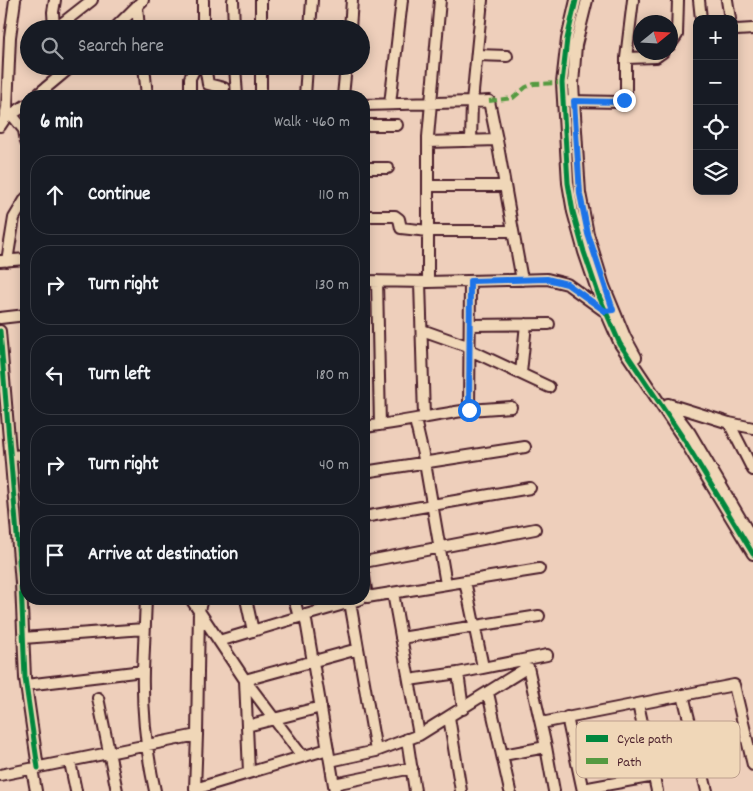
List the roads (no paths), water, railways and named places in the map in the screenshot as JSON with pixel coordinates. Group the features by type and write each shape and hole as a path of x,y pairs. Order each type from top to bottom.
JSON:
{"street":[{"path":"5,120 5,57 15,0"},
{"path":"53,20 55,0"},
{"path":"66,20 92,0"},
{"path":"203,0 203,20"},
{"path":"233,0 234,20"},
{"path":"261,0 261,20"},
{"path":"311,20 312,0"},
{"path":"351,20 352,0"},
{"path":"390,104 402,0"},
{"path":"440,0 428,142 428,231 424,282 420,419 425,462 446,584"},
{"path":"471,141 472,102 482,0"},
{"path":"568,101 562,83 567,39 576,0"},
{"path":"587,0 576,45 573,84 568,101 568,183 573,212 584,252 609,310 620,344 665,406 753,554"},
{"path":"568,101 620,102 624,100 626,95 626,58 633,0"},
{"path":"678,0 678,15"},
{"path":"699,0 701,15"},
{"path":"727,0 729,15"},
{"path":"123,20 140,2"},
{"path":"139,20 140,2"},
{"path":"738,30 753,29"},
{"path":"477,55 506,56"},
{"path":"626,58 633,58"},
{"path":"43,90 60,75"},
{"path":"145,75 146,90"},
{"path":"190,90 192,75"},
{"path":"206,75 208,84 220,90"},
{"path":"236,75 237,90"},
{"path":"260,90 261,75"},
{"path":"305,90 306,75"},
{"path":"344,90 345,75"},
{"path":"370,106 489,101 522,280"},
{"path":"5,120 20,109"},
{"path":"5,120 20,128"},
{"path":"370,125 397,125"},
{"path":"428,142 497,140"},
{"path":"370,168 388,168"},
{"path":"428,186 505,186"},
{"path":"20,208 14,218 4,261 20,260"},
{"path":"370,216 395,216 399,219 401,228 428,231 513,231"},
{"path":"370,281 424,282 547,279 567,284 609,310"},
{"path":"377,281 380,425"},
{"path":"469,410 470,281"},
{"path":"0,318 20,316"},
{"path":"521,373 526,324"},
{"path":"470,325 549,324"},
{"path":"0,330 20,552"},
{"path":"422,330 470,348 549,387"},
{"path":"665,406 753,428"},
{"path":"665,406 690,433 753,540"},
{"path":"370,426 469,410 511,407"},
{"path":"729,423 753,470"},
{"path":"370,471 525,447"},
{"path":"11,456 20,455"},
{"path":"370,516 530,488"},
{"path":"370,561 535,529"},
{"path":"370,597 539,569"},
{"path":"465,581 483,667"},
{"path":"392,593 419,735"},
{"path":"24,605 23,638 26,686 36,791"},
{"path":"146,605 142,700 146,746 155,791"},
{"path":"195,605 245,680 302,756"},
{"path":"200,605 195,790 328,749"},
{"path":"247,605 253,631"},
{"path":"297,605 302,616 313,662 335,787 412,768"},
{"path":"219,641 334,605"},
{"path":"344,605 358,649 376,751"},
{"path":"401,638 539,616"},
{"path":"23,638 144,629"},
{"path":"245,680 358,649"},
{"path":"330,761 376,751 419,735 488,693 527,663 547,655"},
{"path":"409,680 458,673 483,667 527,663"},
{"path":"527,663 554,791"},
{"path":"26,686 143,671"},
{"path":"458,673 463,709"},
{"path":"245,680 249,772"},
{"path":"541,723 734,685 753,765"},
{"path":"488,693 510,791"},
{"path":"683,695 690,721"},
{"path":"98,698 117,791"},
{"path":"638,704 642,721"},
{"path":"247,726 321,707"},
{"path":"449,717 461,791"},
{"path":"567,717 576,757"},
{"path":"0,775 197,736"},
{"path":"407,740 415,791"},
{"path":"503,755 546,747"},
{"path":"70,762 76,791"},
{"path":"583,790 644,778"},
{"path":"654,778 657,791"},
{"path":"704,778 707,791"}]}
